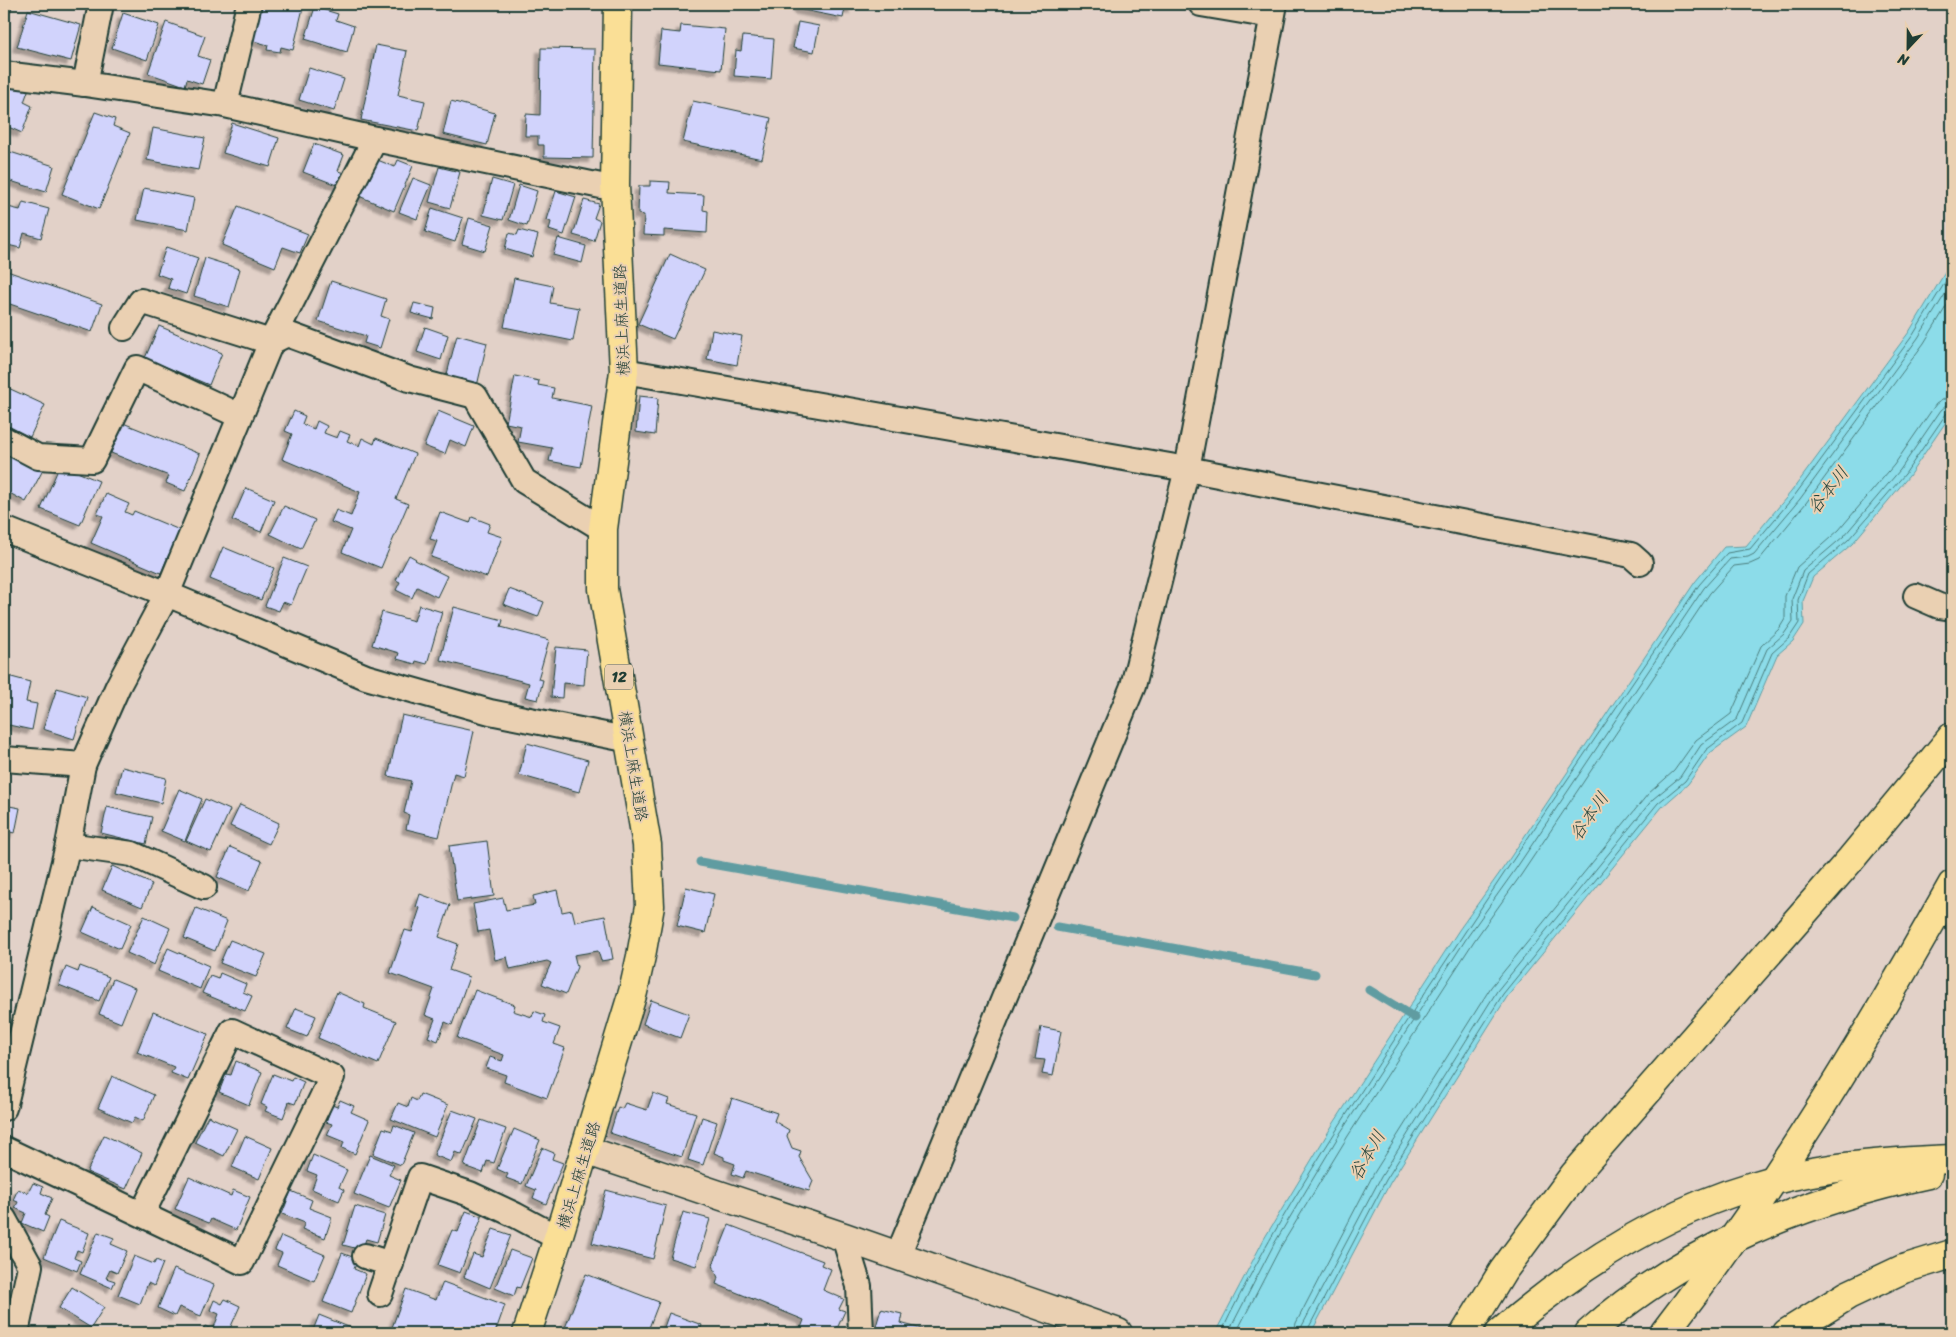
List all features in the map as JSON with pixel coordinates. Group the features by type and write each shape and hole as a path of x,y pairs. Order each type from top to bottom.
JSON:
{"main road":[{"name":"横浜上麻生道路","path":"527,1333 633,992 642,956 650,906 647,845 603,589 603,529 624,372 615,186 618,4"},
{"path":"1465,1333 1503,1271 1574,1175 1852,859 1952,737"},
{"path":"1664,1333 1749,1218 1831,1092 1907,965 1952,885"},
{"path":"1500,1333 1559,1285 1612,1249 1658,1224 1705,1202 1755,1185 1808,1173 1866,1164 1952,1159"},
{"path":"1589,1333 1609,1316 1675,1268 1764,1225 1831,1199 1893,1182 1952,1169"},
{"path":"1787,1333 1856,1291 1903,1269 1952,1254"}],"street":[{"path":"85,84 101,4"},
{"path":"225,105 249,4"},
{"path":"898,1255 1133,686 1187,469 1273,10 1201,4"},
{"path":"4,74 225,105 601,186 615,186"},
{"path":"4,1108 68,845 83,765 118,686 168,594 271,342 376,139"},
{"path":"124,328 141,301 271,342 287,334 410,379 475,396 524,482 603,529"},
{"path":"4,439 38,457 92,460 136,368 240,416"},
{"path":"624,372 1187,469 1631,555 1640,563"},
{"path":"4,529 168,594 366,677 490,712 630,740"},
{"path":"1916,596 1939,606 1952,608"},
{"path":"4,759 83,765"},
{"path":"68,845 132,854 204,887"},
{"path":"4,1149 242,1262 332,1077 232,1031 142,1214"},
{"path":"585,1150 898,1255 1118,1333"},
{"path":"380,1294 420,1176 470,1194 558,1238"},
{"path":"4,1219 30,1266 16,1333"},
{"path":"844,1237 859,1286 861,1333"},
{"path":"365,1256 391,1264"}],"water":[{"name":"谷本川","path":"1952,261 1952,413 1909,476 1852,544 1813,577 1803,601 1804,624 1793,641 1777,655 1746,727 1710,753 1688,784 1662,807 1507,997 1390,1183 1311,1333 1215,1333 1264,1239 1332,1126 1459,930 1506,864 1695,582 1724,547 1746,546 1791,492 1909,332"}],"building":[{"path":"4,4 13,4 4,29"},
{"path":"259,4 304,4 293,50 281,47 280,52 267,50 268,45 250,40"},
{"path":"799,4 854,4 853,10 845,8 843,18 798,9"},
{"path":"315,7 338,14 336,20 354,26 347,52 305,39"},
{"path":"28,10 81,25 71,61 17,47"},
{"path":"123,13 159,25 147,60 112,48"},
{"path":"166,22 205,36 198,56 210,60 202,84 187,79 185,86 148,73"},
{"path":"798,22 819,26 814,52 793,48"},
{"path":"681,25 725,29 721,70 658,63 661,31 680,33"},
{"path":"743,36 774,39 771,79 734,76 736,50 741,51"},
{"path":"376,45 407,51 398,95 425,101 418,131 361,120"},
{"path":"541,48 595,49 593,158 544,157 544,145 538,145 538,136 525,136 526,114 540,115"},
{"path":"309,68 344,79 334,111 299,100"},
{"path":"11,85 28,91 24,102 32,106 22,133 4,125 4,105"},
{"path":"451,101 495,113 487,145 443,134"},
{"path":"693,101 771,118 762,159 683,142"},
{"path":"95,112 115,119 113,126 130,133 99,209 62,194"},
{"path":"232,123 279,138 270,167 223,153"},
{"path":"153,128 205,138 198,170 147,160"},
{"path":"314,144 344,155 338,171 344,173 339,186 303,172"},
{"path":"4,150 54,166 46,192 4,179"},
{"path":"375,159 395,167 398,160 413,166 394,211 359,196"},
{"path":"439,167 460,172 450,208 429,202"},
{"path":"413,178 431,185 417,219 399,212"},
{"path":"492,179 513,185 503,220 483,215"},
{"path":"650,181 670,182 669,193 704,195 703,210 708,211 707,233 664,230 664,236 643,235 644,215 638,214 639,186 650,186"},
{"path":"519,185 537,191 527,226 509,220"},
{"path":"144,188 194,198 188,230 137,220"},
{"path":"556,191 576,197 564,235 549,230 551,222 547,220"},
{"path":"584,200 599,204 594,218 600,221 594,241 573,235"},
{"path":"23,202 49,209 41,238 24,233 20,248 4,244 4,206 20,210"},
{"path":"238,206 308,234 300,253 283,247 275,267 222,245"},
{"path":"432,208 463,218 455,242 425,232"},
{"path":"469,218 493,225 485,251 462,244"},
{"path":"519,230 538,235 532,257 505,249 509,233 517,235"},
{"path":"558,238 586,246 582,263 553,255"},
{"path":"166,247 198,258 186,294 168,288 171,279 157,274"},
{"path":"670,254 705,270 673,339 638,324"},
{"path":"205,258 240,269 229,307 194,296"},
{"path":"4,270 102,304 92,332 4,302"},
{"path":"514,278 553,286 550,303 579,308 573,341 504,327"},
{"path":"331,281 386,299 381,316 389,319 380,348 364,343 366,336 318,321"},
{"path":"414,303 435,308 433,319 411,313"},
{"path":"159,326 222,353 209,385 145,358"},
{"path":"425,327 448,335 441,360 417,352"},
{"path":"712,330 742,336 737,365 707,359"},
{"path":"457,335 487,343 477,386 446,378"},
{"path":"515,376 539,381 538,385 554,388 552,398 592,406 581,467 549,461 552,448 518,442 521,426 506,423"},
{"path":"4,386 45,405 30,437 4,424"},
{"path":"639,396 658,398 655,435 636,432"},
{"path":"294,411 305,416 302,424 314,429 317,421 327,426 324,433 337,438 340,431 350,435 347,441 359,446 362,438 374,444 376,438 415,454 396,499 408,504 381,568 342,552 351,530 331,522 336,510 351,516 360,492 282,459 292,434 285,431"},
{"path":"438,411 474,426 466,447 450,440 445,454 424,446"},
{"path":"123,423 200,454 185,491 166,483 169,476 111,453"},
{"path":"4,448 43,470 26,502 4,490"},
{"path":"60,465 99,481 80,525 41,509"},
{"path":"246,488 274,500 261,532 232,520"},
{"path":"106,494 129,504 125,512 132,515 134,511 182,531 161,573 91,543 103,516 97,514"},
{"path":"284,506 315,520 301,549 270,534"},
{"path":"440,512 470,523 472,517 490,524 487,532 502,537 487,577 431,557 437,541 430,539"},
{"path":"223,547 274,568 261,600 210,579"},
{"path":"409,555 447,576 437,597 417,587 412,598 396,590 400,582 396,580"},
{"path":"284,558 307,567 291,605 283,602 279,611 265,606"},
{"path":"509,589 544,602 538,617 503,604"},
{"path":"419,605 442,612 427,664 416,661 415,664 397,659 399,653 372,645 382,612 414,621"},
{"path":"454,607 503,620 501,627 549,640 538,679 543,680 538,700 525,697 529,683 440,660"},
{"path":"556,647 587,650 584,685 563,683 562,698 551,697"},
{"path":"4,675 30,682 26,702 37,704 32,730 4,724"},
{"path":"57,688 87,697 74,739 43,729"},
{"path":"402,715 474,731 464,776 454,773 439,837 406,829 409,815 404,813 411,781 388,776"},
{"path":"527,743 588,760 579,792 519,775"},
{"path":"122,767 166,778 161,803 116,792"},
{"path":"179,789 202,799 185,841 161,831"},
{"path":"205,799 230,810 211,852 186,841"},
{"path":"4,805 20,808 15,833 4,831"},
{"path":"240,805 279,823 269,844 230,826"},
{"path":"107,807 152,817 146,844 101,833"},
{"path":"487,841 494,896 457,901 449,846"},
{"path":"230,847 262,861 249,891 217,877"},
{"path":"112,866 152,884 142,907 102,890"},
{"path":"686,887 714,894 705,933 677,926"},
{"path":"557,890 562,912 572,910 575,922 605,916 613,959 601,961 598,951 574,955 577,967 566,994 542,984 551,963 547,961 510,969 507,957 495,960 489,930 478,932 473,904 503,898 506,910 535,905 533,896"},
{"path":"420,894 450,905 439,937 458,944 449,970 469,977 452,1025 445,1022 438,1041 428,1037 435,1019 425,1015 434,989 390,973 405,930 412,932 420,908 416,907"},
{"path":"93,907 131,924 120,949 82,932"},
{"path":"196,908 227,921 215,951 184,938"},
{"path":"144,916 170,928 154,965 127,953"},
{"path":"230,940 266,954 256,977 220,963"},
{"path":"168,948 209,966 200,989 158,971"},
{"path":"80,966 109,977 99,1001 59,985 66,967 78,972"},
{"path":"220,973 246,984 243,992 252,996 245,1011 202,993 210,976 218,979"},
{"path":"113,979 135,988 121,1023 99,1014"},
{"path":"475,990 515,1005 513,1011 532,1017 534,1011 545,1015 543,1022 560,1028 554,1044 565,1048 547,1098 504,1082 506,1075 486,1068 490,1057 502,1061 504,1055 457,1038"},
{"path":"337,992 365,1004 364,1008 396,1021 378,1064 318,1038"},
{"path":"651,1000 689,1014 680,1038 643,1024"},
{"path":"296,1008 316,1016 307,1037 287,1029"},
{"path":"153,1012 208,1034 188,1080 171,1073 174,1067 137,1052"},
{"path":"1041,1027 1061,1031 1053,1076 1042,1074 1045,1060 1035,1059"},
{"path":"236,1061 262,1072 249,1105 219,1092 226,1074 231,1075"},
{"path":"273,1074 291,1081 293,1077 304,1082 295,1104 289,1102 283,1118 265,1111 267,1107 261,1104"},
{"path":"112,1076 154,1095 143,1121 135,1117 132,1123 98,1108"},
{"path":"653,1093 669,1099 667,1104 696,1113 682,1157 610,1133 618,1107 622,1109 625,1103 647,1110"},
{"path":"420,1094 448,1105 435,1137 391,1119 398,1103 408,1107 411,1098 417,1101"},
{"path":"732,1098 777,1113 774,1121 789,1130 787,1136 792,1148 801,1151 799,1157 813,1181 809,1191 746,1171 743,1178 732,1174 735,1164 724,1160 724,1157 714,1153"},
{"path":"340,1100 354,1106 351,1112 369,1120 355,1154 342,1148 344,1142 327,1135 332,1124 326,1122 332,1105 337,1107"},
{"path":"452,1110 477,1119 462,1155 455,1152 451,1162 434,1155"},
{"path":"208,1116 237,1129 224,1156 195,1142"},
{"path":"702,1117 717,1122 703,1165 688,1160"},
{"path":"481,1120 506,1129 494,1163 487,1161 483,1173 464,1166"},
{"path":"394,1125 414,1133 401,1165 373,1154 383,1128 392,1131"},
{"path":"514,1129 540,1140 522,1184 506,1178 508,1174 497,1169"},
{"path":"104,1135 142,1153 126,1189 87,1172"},
{"path":"245,1136 272,1148 259,1179 232,1167"},
{"path":"542,1148 554,1153 552,1159 563,1163 546,1204 533,1198 536,1190 526,1186"},
{"path":"313,1155 347,1170 339,1187 344,1190 339,1201 312,1189 317,1175 307,1171"},
{"path":"370,1155 394,1165 389,1175 401,1180 389,1208 354,1194"},
{"path":"189,1177 231,1196 233,1190 250,1197 236,1230 211,1219 209,1223 175,1209"},
{"path":"33,1183 43,1187 41,1193 52,1198 45,1215 49,1217 43,1232 22,1223 26,1213 15,1208 18,1202 13,1200 18,1189 28,1193"},
{"path":"606,1190 666,1206 653,1259 592,1243"},
{"path":"291,1191 312,1200 309,1208 332,1217 325,1238 302,1229 305,1223 282,1214"},
{"path":"355,1206 385,1215 377,1242 366,1239 362,1250 343,1245"},
{"path":"466,1211 482,1217 460,1273 438,1265 452,1230 458,1232"},
{"path":"683,1212 710,1219 696,1266 670,1258"},
{"path":"59,1221 89,1233 82,1252 77,1250 74,1258 81,1261 77,1271 44,1257"},
{"path":"729,1225 823,1261 821,1265 831,1269 823,1290 844,1299 839,1309 845,1311 835,1333 813,1333 801,1328 804,1320 716,1284 718,1278 713,1265"},
{"path":"493,1229 511,1235 490,1288 464,1277 473,1254 482,1257"},
{"path":"98,1232 114,1238 111,1244 127,1251 117,1273 110,1270 106,1278 115,1281 112,1288 80,1274"},
{"path":"281,1236 325,1255 314,1281 277,1265 282,1253 275,1250"},
{"path":"510,1250 532,1258 520,1288 517,1287 514,1296 495,1288"},
{"path":"342,1253 358,1259 354,1269 366,1274 351,1313 323,1302"},
{"path":"134,1256 154,1264 156,1260 163,1263 154,1286 148,1283 140,1304 118,1295"},
{"path":"174,1269 214,1285 201,1316 179,1307 175,1316 158,1308"},
{"path":"586,1274 659,1302 647,1333 563,1333"},
{"path":"443,1282 505,1305 495,1333 390,1333 406,1289 436,1300"},
{"path":"72,1287 104,1307 91,1328 59,1308"},
{"path":"225,1299 240,1306 228,1333 201,1333 205,1326 213,1330 219,1314 210,1310 214,1300 222,1304"},
{"path":"881,1309 902,1314 900,1323 922,1329 921,1333 874,1333"},
{"path":"669,1313 702,1325 699,1333 662,1333"},
{"path":"319,1315 351,1328 349,1333 312,1333"}],"waterway":[{"path":"700,862 1013,918"},
{"path":"1057,927 1315,974"},
{"path":"1369,990 1415,1018"}]}
